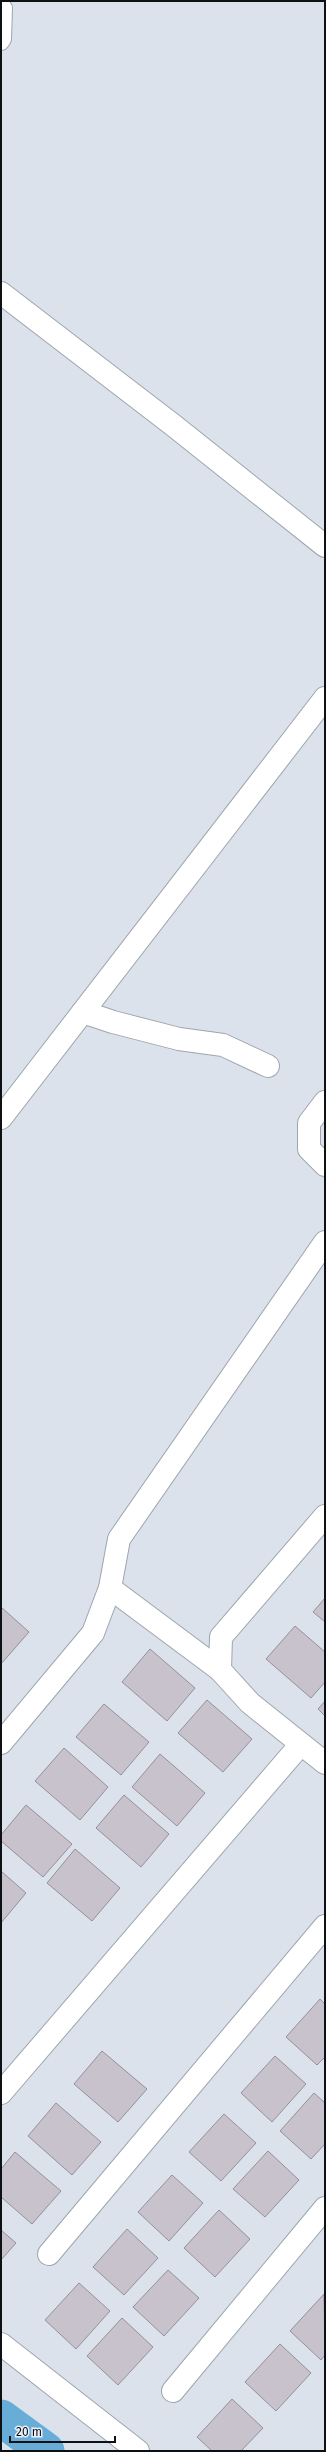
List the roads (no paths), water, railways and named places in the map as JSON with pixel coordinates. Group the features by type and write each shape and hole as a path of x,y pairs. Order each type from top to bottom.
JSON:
{"street":[{"path":"1,293 173,425 325,546"},
{"path":"1,1118 325,698"},
{"path":"83,1012 113,1022 179,1039 223,1045 268,1066"},
{"path":"325,1102 308,1123 309,1150 325,1165"},
{"path":"1,1743 93,1632 110,1588 119,1539 325,1242"},
{"path":"220,1670 221,1637 325,1516"},
{"path":"110,1588 220,1670 250,1703 325,1763"},
{"path":"1,2093 301,1744"},
{"path":"49,2254 325,1926"},
{"path":"173,2391 325,2208"},
{"path":"1,2344 138,2451"}],"lane":[{"path":"1,4 4,8 3,39 1,42"}],"waterway":[{"path":"1,2418 46,2451"}]}
